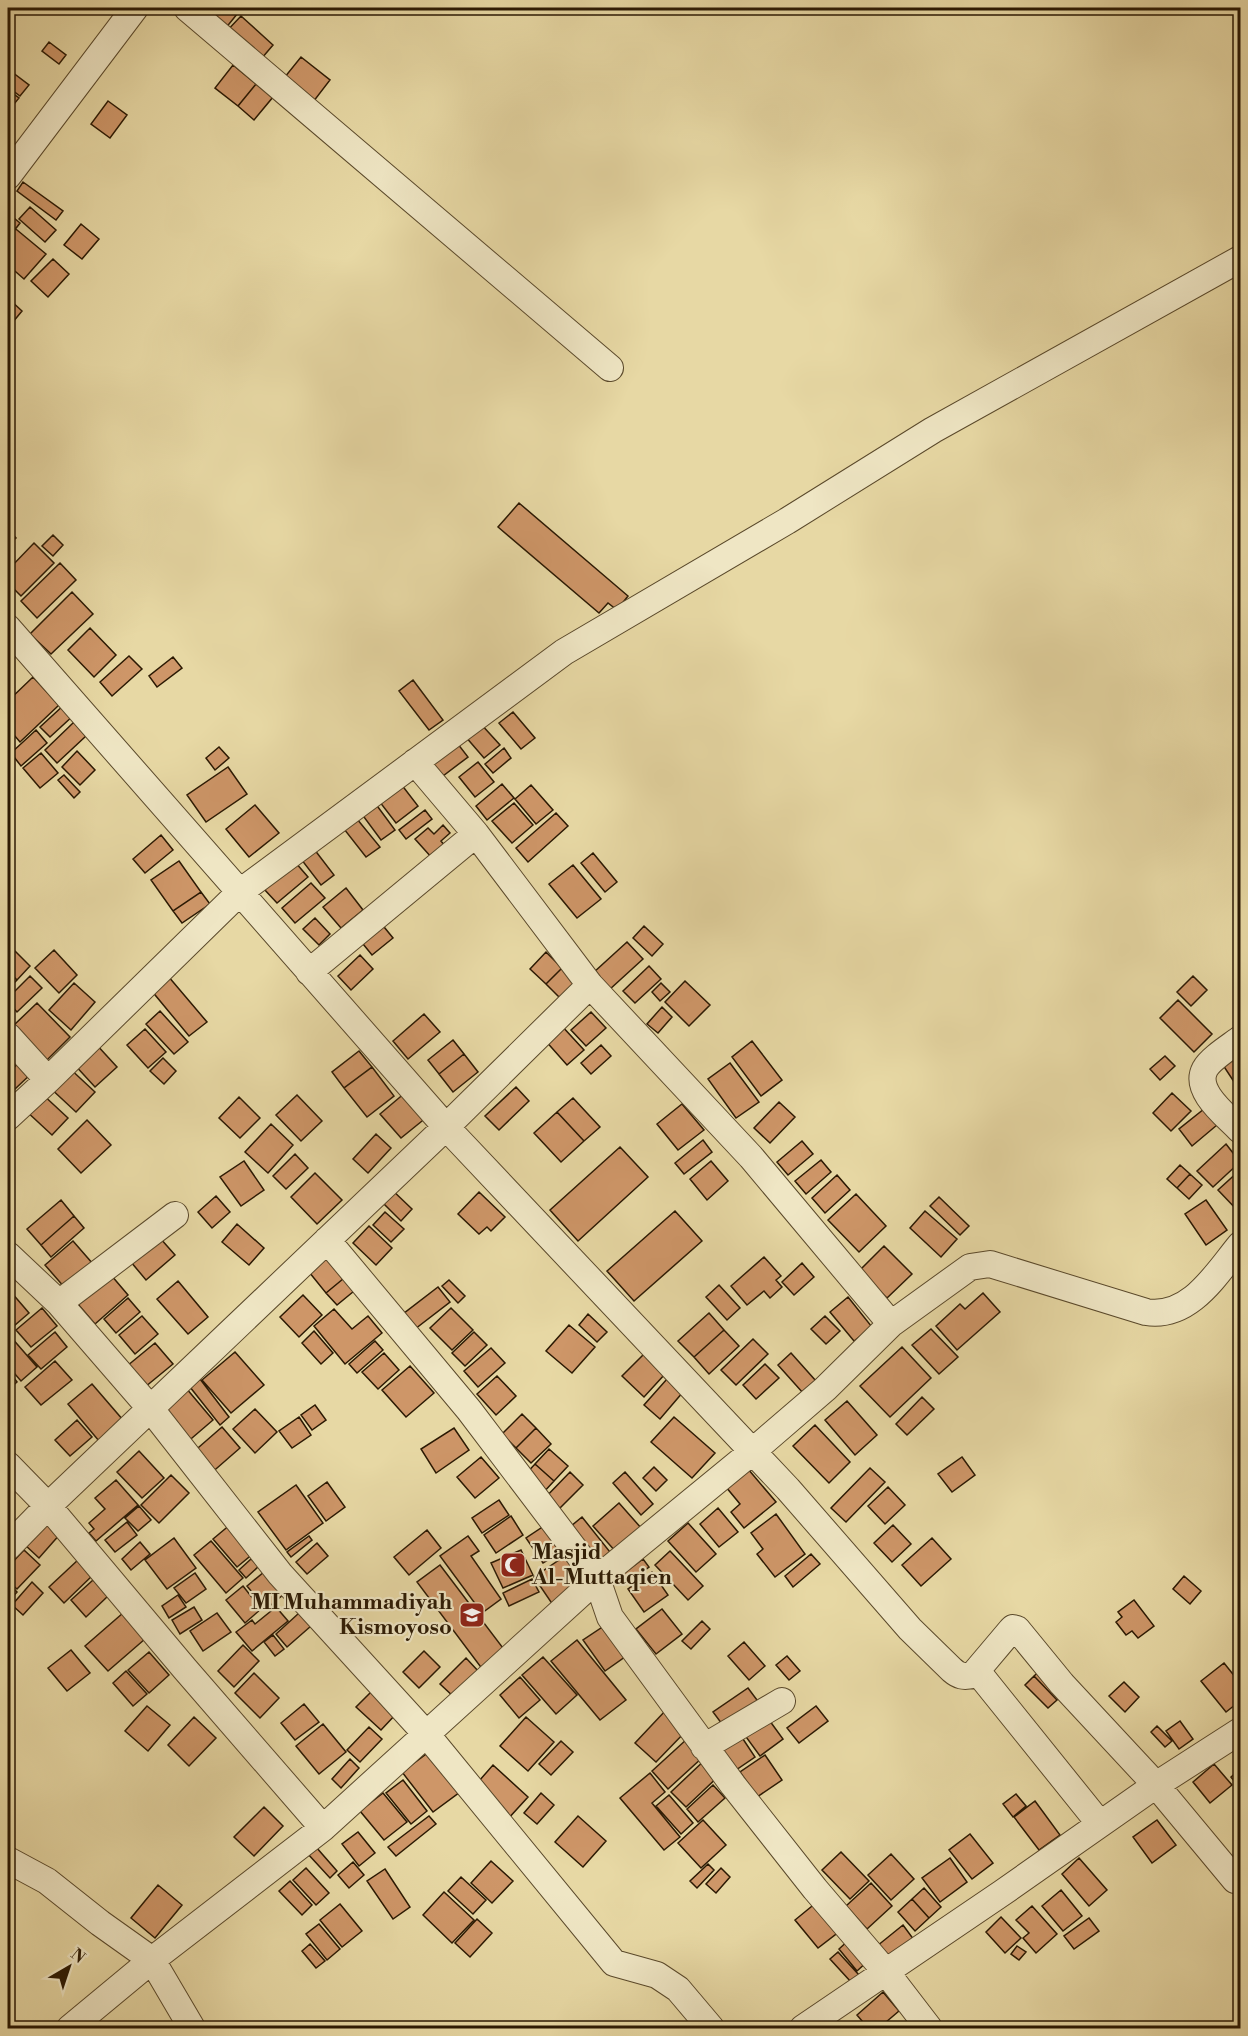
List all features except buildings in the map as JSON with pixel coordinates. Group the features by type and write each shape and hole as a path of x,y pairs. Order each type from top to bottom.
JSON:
{"street":[{"path":"188,8 610,368"},
{"path":"8,176 120,14"},
{"path":"8,1117 240,892 572,647 787,521 933,430 1240,259"},
{"path":"8,628 446,1126 753,1451 910,1629 952,1670 959,1676 966,1677 977,1671 1013,1628 1017,1629 1062,1683 1156,1785 1235,1880"},
{"path":"415,762 476,834 590,985 751,1157 891,1324"},
{"path":"309,972 476,834"},
{"path":"8,1547 590,985"},
{"path":"8,1036 48,1080"},
{"path":"1240,1039 1210,1063 1204,1070 1202,1080 1205,1091 1214,1103 1240,1130"},
{"path":"58,1303 175,1215"},
{"path":"327,1240 469,1410 597,1579 610,1617 704,1747 815,1889 886,1972 929,2028"},
{"path":"70,2028 152,1960 323,1828 597,1579 825,1389 891,1324 970,1267 990,1264 1146,1312 1165,1312 1191,1301 1240,1245"},
{"path":"8,1255 58,1303 150,1408 279,1574 427,1735 614,1963 657,1975 678,1989 711,2028"},
{"path":"8,1465 48,1506 185,1670 323,1828"},
{"path":"977,1671 1100,1824"},
{"path":"704,1747 782,1701"},
{"path":"803,2028 1156,1785 1240,1731"},
{"path":"8,1860 47,1881 152,1960 192,2028"}],"place":[{"name":"Masjid Al-Muttaqien","path":"513,1565"},
{"name":"MI Muhammadiyah Kismoyoso","path":"472,1615"}]}
